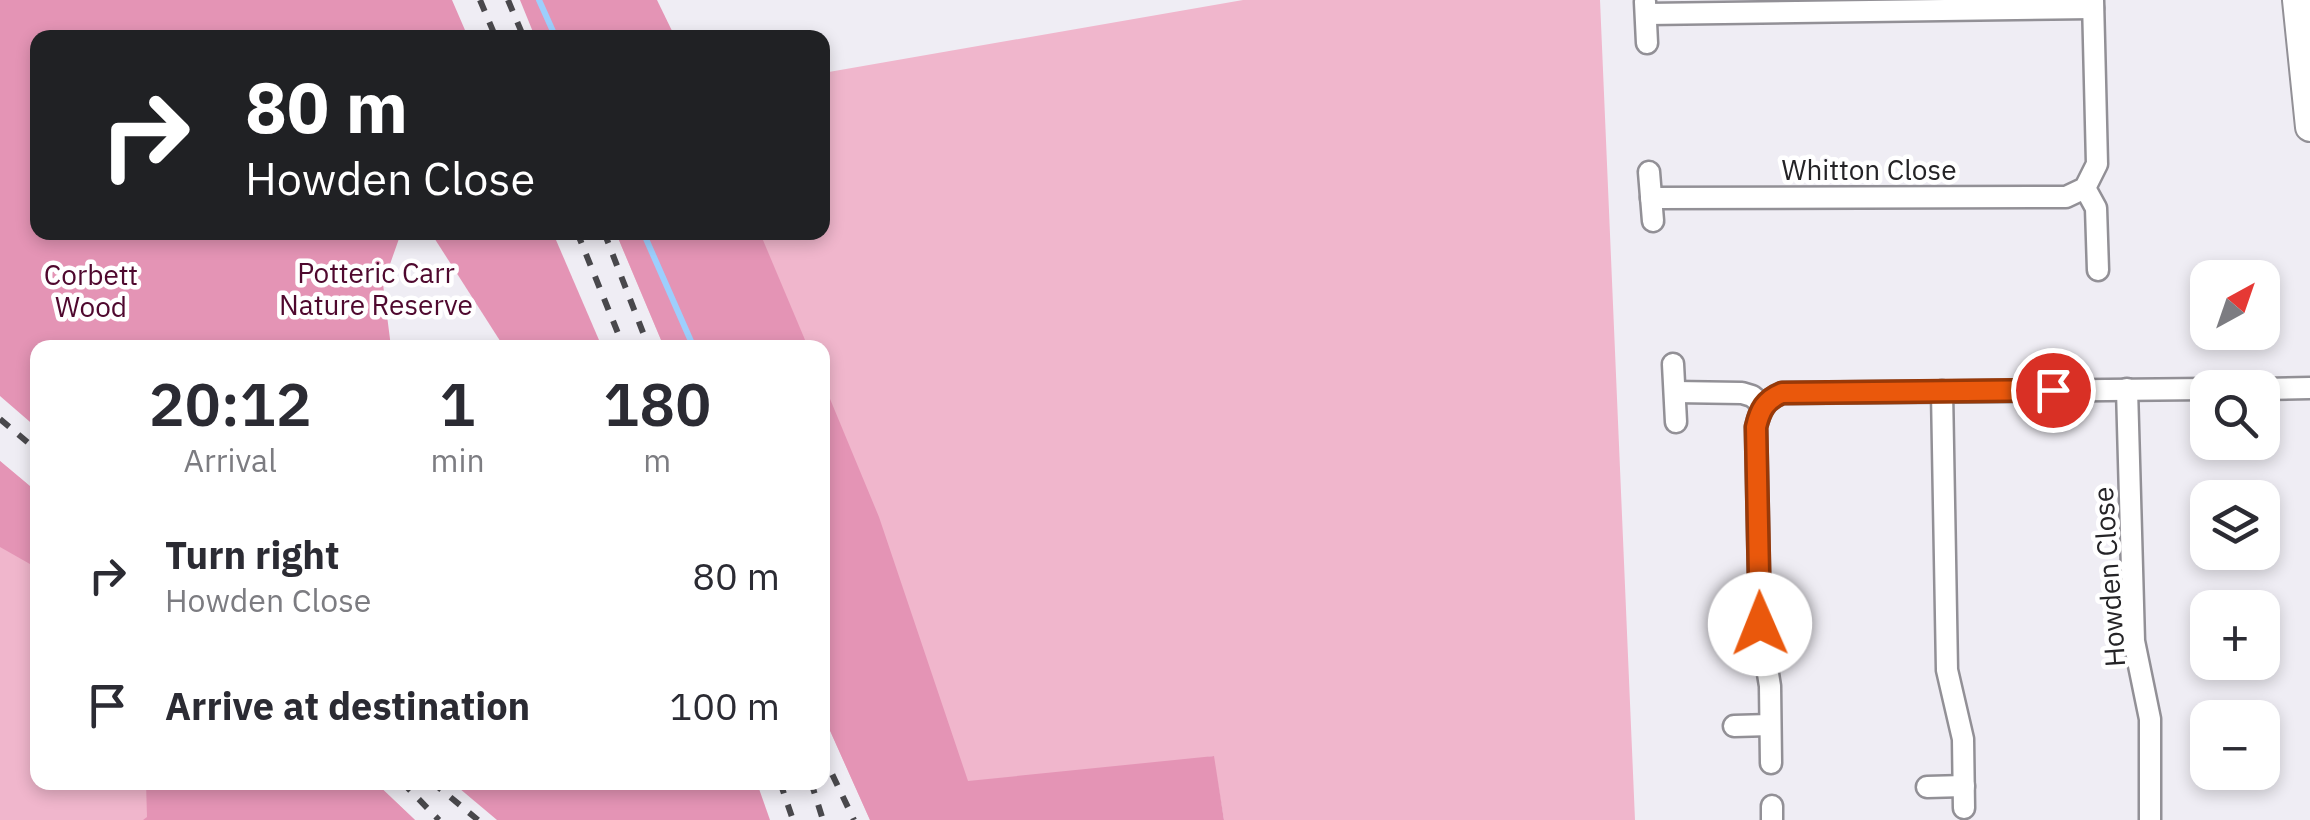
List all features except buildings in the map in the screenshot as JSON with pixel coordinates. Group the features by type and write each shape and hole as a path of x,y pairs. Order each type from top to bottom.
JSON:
{"street":[{"path":"2297,0 2310,127"},
{"path":"1647,42 1646,7 2093,4 2098,164 2085,188 2096,208 2098,270"},
{"path":"1649,172 1653,221"},
{"name":"Whitton Close","path":"1651,198 2066,197 2085,188"},
{"path":"1674,364 1676,422"},
{"path":"2280,388 2310,388"},
{"name":"Howden Close","path":"2128,389 2134,641 2150,719 2150,820"},
{"path":"1771,763 1770,686 1760,624 1756,427 1763,405 1782,393 2190,389"},
{"path":"1942,391 1947,670 1962,739 1964,808"},
{"path":"1675,392 1742,393 1763,405"},
{"path":"1734,726 1770,726"},
{"path":"1927,787 1964,786"}],"shaded area":[{"path":"1243,0 1600,0 1635,820 1224,820 1213,756 870,820 830,731 830,340 661,340 619,240 830,240 830,72"},
{"path":"0,461 30,486 30,790 383,790 415,820 0,820"}],"green space":[{"name":"Corbett Wood","path":"0,0 452,0 465,30 30,30 30,240 399,240 383,284 390,340 30,340 30,422 0,396"},
{"path":"520,0 657,0 672,30 532,30"},
{"path":"435,240 556,240 599,340 500,340"},
{"path":"619,240 763,240 805,340 661,340"},
{"path":"830,399 879,517 968,781 1214,756 1224,820 870,820 830,731"},
{"path":"0,461 30,486 30,564 0,547"},
{"path":"146,790 383,790 415,820 143,820 147,817"},
{"path":"461,790 759,790 770,820 497,820"}],"waterway":[{"path":"539,0 552,30"},
{"path":"647,240 690,340"}],"railway":[{"path":"480,0 493,30"},
{"path":"508,0 521,30"},
{"path":"580,240 621,340"},
{"path":"607,240 646,340"},
{"path":"0,419 30,444"},
{"path":"830,770 854,820"},
{"path":"410,790 439,820"},
{"path":"442,790 478,820"},
{"path":"783,790 793,820"},
{"path":"814,790 823,820"}],"route":[{"path":"1760,624 1756,427 1758,415 1771,397 1782,393 2053,390"}],"park label":[{"name":"Potteric Carr Nature Reserve","path":"376,289"}]}
